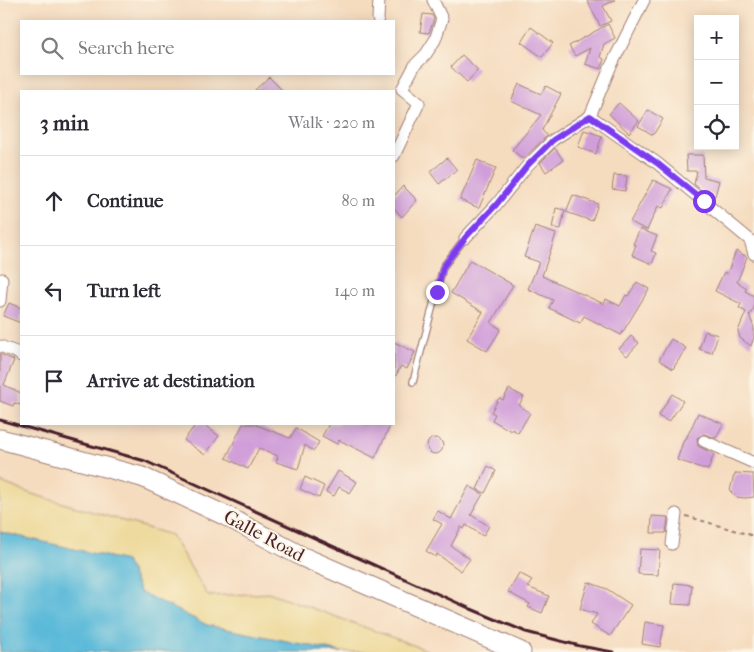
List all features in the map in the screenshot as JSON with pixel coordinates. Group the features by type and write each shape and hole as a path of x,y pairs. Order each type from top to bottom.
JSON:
{"highway":[{"name":"Galle Road","path":"0,439 142,477 226,516 303,557 521,652"}],"street":[{"path":"378,19 379,0"},
{"path":"395,154 419,103 402,89 416,65 435,40 442,19 433,0"},
{"path":"465,238 496,205 527,166 553,140 590,116 610,68 644,0"},
{"path":"590,116 657,163 750,240 754,254"},
{"path":"0,301 2,279"},
{"path":"0,346 20,356"},
{"path":"704,441 754,463"},
{"path":"672,544 676,514"}],"lane":[{"path":"413,382 443,267 465,238"}],"path":[{"path":"676,514 754,536"}],"sand":[{"path":"0,482 32,494 171,535 208,596 271,593 432,652 341,652 207,625 140,592 126,561 0,532"}],"water":[{"path":"0,532 126,561 140,592 207,625 341,652 0,652"}],"building":[{"path":"587,0 615,0 603,6 611,21 600,26"},
{"path":"423,14 432,15 434,19 429,33 420,32"},
{"path":"608,24 615,38 604,44 600,57 604,59 601,69 585,64 590,48 575,56 569,46"},
{"path":"531,27 553,43 542,57 521,42"},
{"path":"462,55 478,70 467,82 451,67"},
{"path":"269,77 282,90 255,90"},
{"path":"519,84 541,94 546,86 561,94 542,130 547,136 523,159 512,150 541,115 511,101"},
{"path":"619,103 639,121 629,133 609,114"},
{"path":"648,110 663,119 653,135 638,126"},
{"path":"584,130 602,136 596,154 578,147"},
{"path":"555,148 563,160 546,172 540,163"},
{"path":"686,155 703,155 704,177 719,181 715,196 706,194 694,184 697,171 687,171"},
{"path":"447,158 457,170 439,184 430,172"},
{"path":"477,160 496,168 479,208 460,200"},
{"path":"614,175 627,176 625,191 612,189"},
{"path":"653,180 672,189 663,208 658,206 647,230 630,222"},
{"path":"403,186 417,200 402,217 395,209 395,195"},
{"path":"573,195 598,204 592,221 566,212"},
{"path":"556,208 565,210 561,229 552,228"},
{"path":"535,227 556,234 542,276 604,304 606,299 620,306 637,282 649,289 621,335 584,316 580,323 549,308 553,300 528,289 539,262 524,257"},
{"path":"640,229 657,236 651,251 656,253 652,264 632,255 636,245 633,244"},
{"path":"736,251 747,257 737,282 747,288 745,291 754,296 754,308 749,314 754,328 751,346 740,338 738,331 746,312 739,308 741,304 715,291 724,272 727,274"},
{"path":"470,260 513,285 491,323 501,329 487,351 467,339 483,312 451,293"},
{"path":"9,303 20,308 20,323 3,316"},
{"path":"705,331 718,335 712,353 699,349"},
{"path":"631,336 639,343 627,356 619,349"},
{"path":"671,339 686,348 673,369 659,360"},
{"path":"395,342 415,352 407,369 401,366 395,377"},
{"path":"0,354 14,360 4,385 20,393 20,405 14,403 13,406 0,401"},
{"path":"509,389 524,397 519,405 530,413 518,433 492,420 495,414 491,412 499,398 503,400"},
{"path":"672,394 683,401 669,422 658,416"},
{"path":"698,413 723,424 716,438 704,434 697,438 698,446 714,454 708,470 677,460 684,439 686,439"},
{"path":"195,425 204,425 219,436 205,455 184,440"},
{"path":"242,425 257,425 290,438 296,428 319,442 314,451 305,445 298,469 276,462 278,456 259,448 248,469 226,458"},
{"path":"328,425 391,425 375,458 339,440 337,444 322,436"},
{"path":"432,438 438,438 443,443 441,452 432,454 427,449 427,443"},
{"path":"488,466 496,471 485,493 477,489"},
{"path":"338,471 357,482 350,493 339,487 334,496 326,492"},
{"path":"736,473 753,474 754,497 736,497 730,491"},
{"path":"305,477 324,486 319,498 300,489"},
{"path":"469,486 483,494 471,515 489,526 483,536 466,525 464,529 461,527 451,546 470,559 461,571 437,554 436,557 426,551 442,524 433,519 438,511 451,519"},
{"path":"652,516 668,517 666,533 651,533"},
{"path":"640,549 660,550 658,575 638,574"},
{"path":"519,573 532,580 528,587 549,596 542,613 528,607 530,604 508,592"},
{"path":"588,582 607,589 631,605 610,636 591,624 597,614 580,609"},
{"path":"674,583 692,585 690,605 672,604"},
{"path":"645,622 664,625 660,647 642,644"}],"railway":[{"path":"0,420 145,461 471,609 526,632 580,646 613,652"}],"route":[{"path":"437,292 443,267 465,238 496,205 527,166 553,140 590,116 657,163 704,201"}]}
